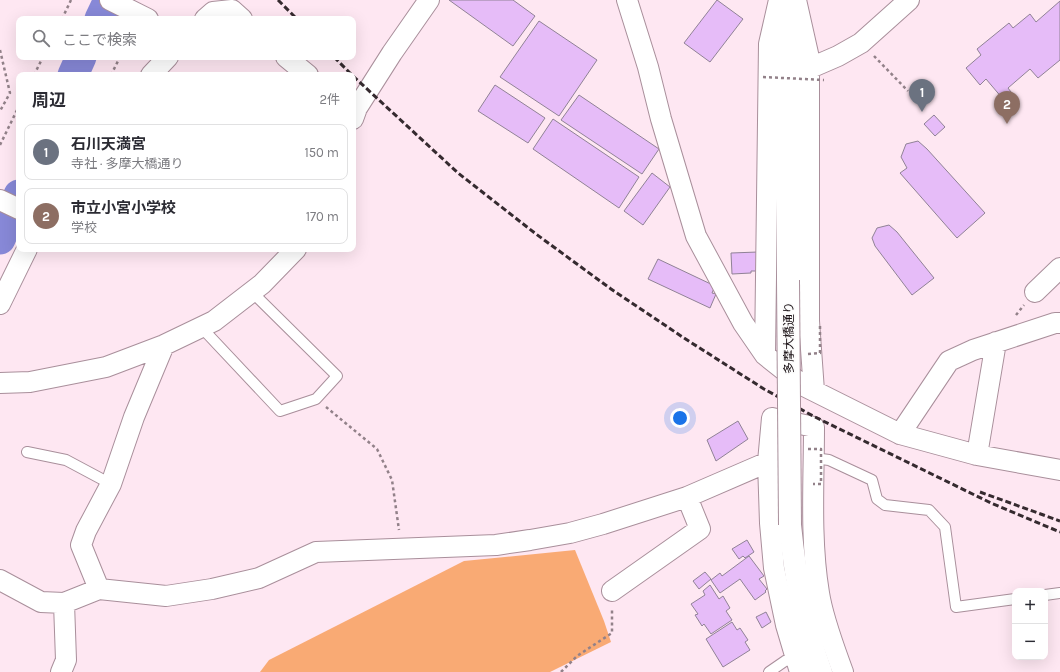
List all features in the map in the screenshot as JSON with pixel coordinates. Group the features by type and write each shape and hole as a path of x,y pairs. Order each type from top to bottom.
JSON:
{"main road":[{"name":"多摩大橋通り","path":"788,0 790,525 800,600 822,672"}],"street":[{"path":"110,0 141,15"},
{"path":"356,110 392,52 429,0"},
{"path":"627,0 648,67 661,119 696,236 743,323 765,355 804,386 814,392 900,434 977,455 1060,470"},
{"path":"765,355 769,44 779,0"},
{"path":"796,0 809,58 816,75 809,321 814,392"},
{"path":"816,75 838,56 861,43 909,0"},
{"path":"208,16 213,12 232,10 239,16"},
{"path":"154,72 165,60"},
{"path":"290,60 304,72"},
{"path":"0,200 16,208"},
{"path":"0,304 26,252"},
{"path":"0,384 30,382 106,367 164,345 214,321 262,284 293,252"},
{"path":"1035,292 1060,268"},
{"path":"900,434 949,361 973,350 996,342 1055,323 1060,323"},
{"path":"977,455 996,342"},
{"path":"99,589 81,545 86,531 111,484 134,417 164,345"},
{"path":"798,666 786,625 774,568 770,523 768,462 772,418 814,427 810,454 813,484 814,551 819,593 833,645 843,672"},
{"path":"0,580 41,602 64,603 99,589 166,596 212,589 259,578 316,552 496,545 570,533 687,497 768,462"},
{"path":"612,591 700,529 687,497"},
{"path":"60,672 66,660 64,603"}],"lane":[{"path":"201,327 280,411 316,398 337,376 252,292"},
{"path":"27,452 66,460 111,484"},
{"path":"810,454 829,460 872,480 877,499 885,505 929,510 945,527 956,607 1012,599"},
{"path":"1048,595 1060,593"},
{"path":"770,672 786,661 798,666"}],"path":[{"path":"63,16 71,0"},
{"path":"861,43 908,91"},
{"path":"0,50 10,93 0,111"},
{"path":"36,72 42,60"},
{"path":"112,72 118,60"},
{"path":"763,77 816,75"},
{"path":"0,145 16,112"},
{"path":"808,353 820,354 820,324"},
{"path":"316,398 377,449 392,480 401,549"},
{"path":"810,454 821,449 821,484 813,484"},
{"path":"561,672 577,656 612,632 612,591"}],"shaded area":[{"path":"575,550 611,642 550,672 260,672 269,660 464,561"}],"building":[{"path":"449,0 513,0 535,16 513,46"},
{"path":"717,0 743,19 710,62 684,43"},
{"path":"1060,1 1060,60 1038,78 1030,69 1008,88 1011,92 1003,99 986,79 980,85 966,68 981,55 977,49 1009,23 1013,28 1030,14 1036,22"},
{"path":"539,21 597,60 559,116 500,77"},
{"path":"495,85 545,118 528,143 478,111"},
{"path":"579,95 659,149 642,174 561,120"},
{"path":"934,115 945,127 935,136 924,124"},
{"path":"553,119 639,177 619,208 533,149"},
{"path":"918,141 985,213 957,238 900,173 907,168 901,157 906,144"},
{"path":"652,173 670,187 643,225 624,211"},
{"path":"889,225 897,232 934,278 912,295 875,246 872,238 877,228"},
{"path":"758,252 759,271 732,274 731,253"},
{"path":"658,259 715,286 712,293 716,294 710,308 648,279"},
{"path":"738,421 748,439 716,461 707,440"},
{"path":"747,540 754,552 745,558 743,556 739,559 732,549"},
{"path":"749,556 764,576 759,579 767,589 765,591 766,592 755,600 740,579 720,593 711,580 720,573 722,576"},
{"path":"705,572 711,579 699,589 693,581"},
{"path":"710,585 719,599 723,596 730,608 726,611 732,620 711,634 704,624 702,626 695,615 698,614 691,604 705,595 703,591"},
{"path":"766,612 771,622 762,628 756,617"},
{"path":"732,622 737,630 740,628 748,640 745,642 750,650 723,667 706,639"}],"waterway":[{"path":"101,16 109,0"},
{"path":"74,72 80,60"},
{"path":"0,239 16,202"}],"railway":[{"path":"278,0 294,16"},
{"path":"337,60 349,72"},
{"path":"356,79 458,173 536,234 611,289 684,338 764,389 815,417 991,503 1060,532"},
{"path":"980,492 1060,521"}],"place":[{"name":"石川天満宮","path":"922,112"},
{"name":"市立小宮小学校","path":"1007,124"}]}
